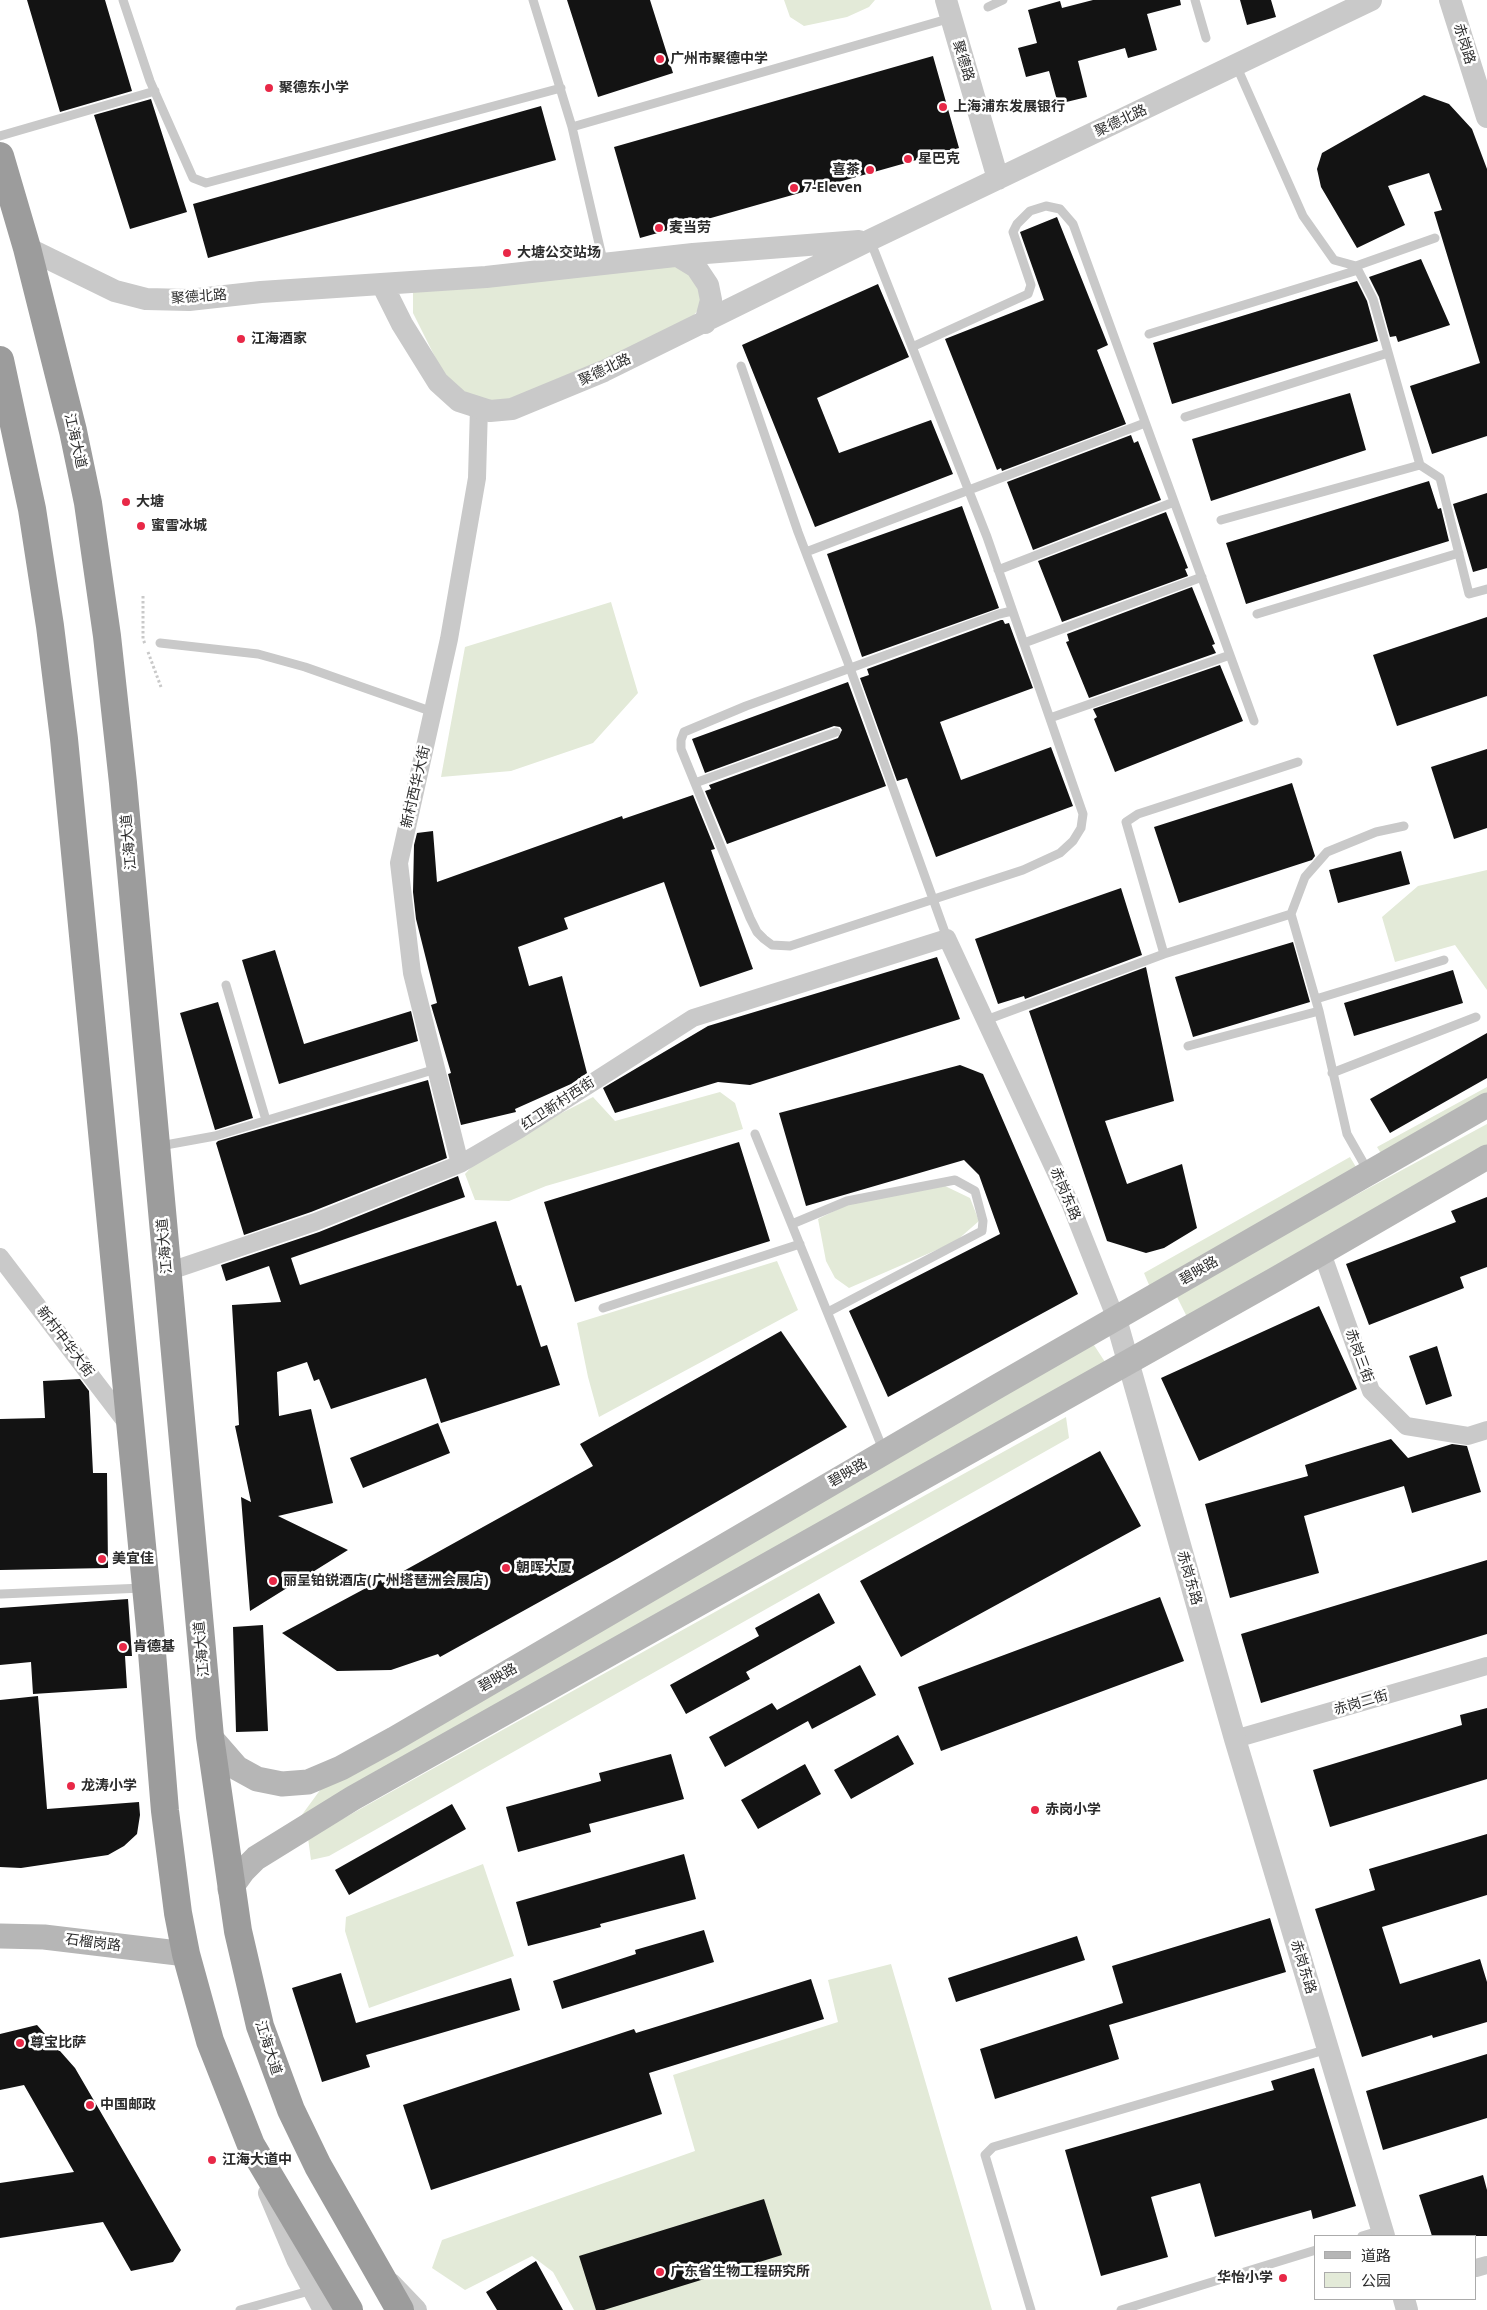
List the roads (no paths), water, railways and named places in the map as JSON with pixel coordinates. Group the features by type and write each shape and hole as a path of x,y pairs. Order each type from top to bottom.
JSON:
{"highway":[{"name":"江海大道","path":"0,156 27,248 73,431 91,522 124,783 210,1737 230,1889 248,1982 274,2069 318,2166 380,2271 400,2310"},
{"path":"0,360 32,509 50,626 80,894 129,1426 146,1587 170,1863 186,1954 210,2041 232,2099 260,2163 349,2310"}],"main road":[{"name":"碧映路","path":"210,1737 237,1768 257,1779 282,1784 308,1782 341,1768 1487,1104"},
{"path":"230,1889 243,1871 256,1858 310,1823 1322,1253 1487,1157"},
{"name":"石榴岗路","path":"0,1936 44,1937 186,1954"}],"street":[{"name":"聚德北路","path":"383,286 402,324 438,382 459,401 490,410 512,409 604,371 705,323 870,240 1236,65 1341,10 1371,0"},
{"name":"赤岗路","path":"1450,0 1485,106"},
{"name":"聚德路","path":"948,9 998,179"},
{"name":"聚德北路","path":"27,248 100,285 146,299 189,300 261,292 383,286 678,256 870,240"},
{"path":"678,256 696,268 708,285 711,300 705,323"},
{"name":"新村西华大街","path":"460,1164 412,973 399,863 449,639 477,478 479,407"},
{"name":"赤岗东路","path":"947,938 1070,1203 1116,1319 1235,1739 1328,2049 1376,2234"},
{"name":"红卫新村西街","path":"167,1272 315,1222 460,1164 520,1129 693,1018 947,938"},
{"name":"赤岗三街","path":"1322,1253 1371,1391 1406,1426 1468,1436 1487,1430"},
{"name":"新村中华大街","path":"0,1257 129,1426"},
{"name":"赤岗二街","path":"1235,1739 1487,1666"},
{"path":"260,2163 282,2226 324,2310"},
{"path":"380,2271 416,2310"}],"lane":[{"path":"123,0 155,91 193,178 206,183 561,88"},
{"path":"533,0 572,127 604,265"},
{"path":"988,7 1003,0"},
{"path":"1195,0 1206,38"},
{"path":"572,127 948,9"},
{"path":"1236,65 1303,216 1334,260 1357,268 1373,299 1420,465 1440,478 1469,594 1487,589"},
{"path":"0,136 155,91"},
{"path":"912,347 1028,294 1031,285 1013,232 1017,224 1030,211 1046,206 1060,209 1073,224 1254,720"},
{"path":"1149,334 1357,268 1435,238"},
{"path":"870,240 998,570 1083,814 1081,828 1073,841 1060,853 1042,863 790,946 772,945 757,932 695,783 681,749 681,740 684,732 746,706 1012,611"},
{"path":"1185,417 1388,353"},
{"path":"741,366 806,552 850,668 947,938"},
{"path":"806,552 1146,423"},
{"path":"1221,520 1420,465"},
{"path":"998,570 1174,502"},
{"path":"1257,614 1459,553"},
{"path":"1024,643 1202,577"},
{"path":"160,643 258,654 305,667 433,712"},
{"path":"1050,718 1230,654"},
{"path":"695,783 836,732"},
{"path":"1164,954 1126,822 1138,814 1298,762"},
{"path":"1369,1173 1347,1134 1316,999 1291,914 1305,877 1328,852 1376,832 1404,826"},
{"path":"986,1020 1164,954 1291,914"},
{"path":"1316,999 1444,960"},
{"path":"226,985 266,1120"},
{"path":"1188,1046 1319,1011"},
{"path":"1332,1073 1476,1017"},
{"path":"156,1147 214,1136 436,1069"},
{"path":"755,1134 884,1452"},
{"path":"792,1224 846,1201 955,1180 974,1191 983,1221 982,1231 828,1312"},
{"path":"603,1308 800,1244"},
{"path":"1,1594 146,1587"},
{"path":"1031,2310 985,2155 993,2147 1328,2049"},
{"path":"1121,2310 1314,2251"},
{"path":"240,2310 313,2290"}],"place":[{"name":"广州市聚德中学","path":"660,59"},
{"name":"聚德东小学","path":"269,88"},
{"name":"上海浦东发展银行","path":"943,107"},
{"name":"星巴克","path":"908,159"},
{"name":"喜茶","path":"870,170"},
{"name":"7-Eleven","path":"794,188"},
{"name":"麦当劳","path":"659,228"},
{"name":"大塘公交站场","path":"507,253"},
{"name":"江海酒家","path":"241,339"},
{"name":"大塘","path":"126,502"},
{"name":"蜜雪冰城","path":"141,526"},
{"name":"美宜佳","path":"102,1559"},
{"name":"朝晖大厦","path":"506,1568"},
{"name":"丽呈铂锐酒店(广州塔琶洲会展店)","path":"273,1581"},
{"name":"肯德基","path":"123,1647"},
{"name":"龙涛小学","path":"71,1786"},
{"name":"赤岗小学","path":"1035,1810"},
{"name":"尊宝比萨","path":"20,2043"},
{"name":"中国邮政","path":"90,2105"},
{"name":"江海大道中","path":"212,2160"},
{"name":"广东省生物工程研究所","path":"660,2272"},
{"name":"华怡小学","path":"1283,2278"}]}
